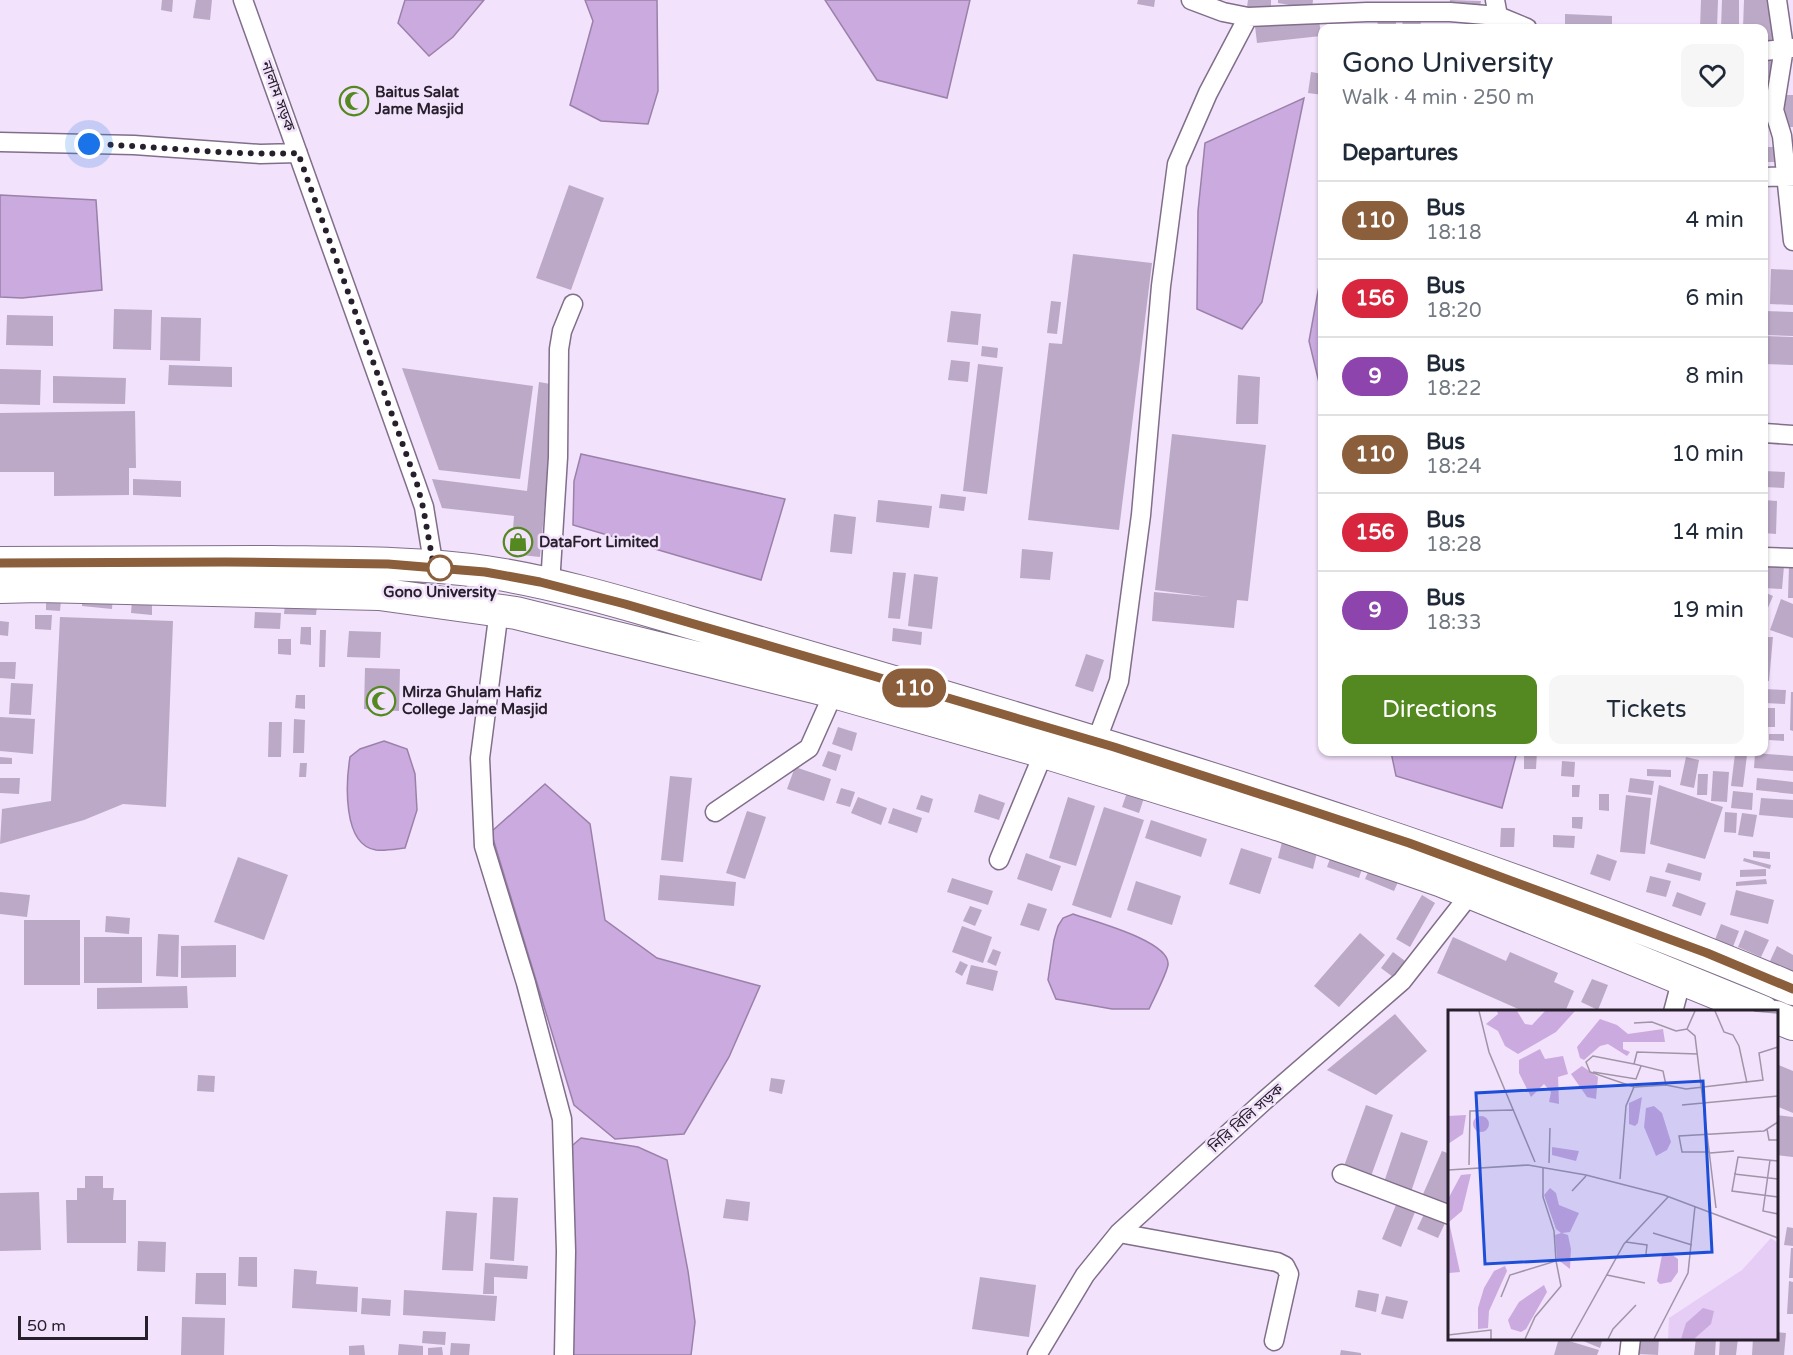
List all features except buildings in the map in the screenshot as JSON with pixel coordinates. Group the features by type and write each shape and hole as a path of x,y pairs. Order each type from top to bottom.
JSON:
{"highway":[{"path":"0,563 312,562 485,572 550,585 625,604 1096,742 1409,843 1707,953 1793,989"},
{"path":"0,587 51,586 380,594 499,610 834,692 1044,752 1280,825 1471,893 1761,1010"},
{"path":"1778,1018 1793,1024"}],"street":[{"name":"নালাম সড়ক","path":"243,0 417,484 434,568"},
{"path":"1191,0 1223,12 1248,17 1367,12 1450,12 1496,8 1521,24"},
{"path":"1777,0 1789,48 1774,110 1790,176 1793,241"},
{"path":"1096,742 1119,681 1141,515 1161,286 1177,164 1208,93 1248,17"},
{"path":"1768,51 1789,48"},
{"path":"0,142 134,145 260,154 298,153"},
{"path":"1768,177 1790,176"},
{"path":"550,585 558,457 559,349 562,331 573,304"},
{"path":"1768,433 1793,435"},
{"path":"1768,557 1793,558"},
{"path":"499,610 480,758 484,846 562,1119 566,1251 564,1355"},
{"path":"715,812 809,748 834,692"},
{"path":"999,860 1044,752"},
{"name":"নিরি বিলি সড়ক","path":"1037,1355 1084,1275 1119,1233 1264,1101 1402,981 1471,893"},
{"path":"1673,1010 1682,978"},
{"path":"1342,1174 1448,1215"},
{"path":"1119,1233 1277,1262 1285,1266 1289,1274 1274,1341"},
{"path":"1629,1355 1631,1340"}],"shaded area":[{"path":"405,0 484,0 453,37 429,56 398,23"},
{"path":"585,0 657,0 658,91 648,124 601,121 570,105 593,21"},
{"path":"825,0 970,0 947,98 877,80"},
{"path":"1304,98 1262,302 1242,329 1197,309 1198,211 1205,143"},
{"path":"0,195 96,200 102,290 22,298 0,297"},
{"path":"1318,292 1318,378 1309,341"},
{"path":"581,454 785,499 761,580 573,525 574,481"},
{"path":"384,741 407,749 415,774 417,810 405,848 376,850 365,846 357,837 352,825 348,781 350,757 360,749"},
{"path":"1392,756 1516,756 1502,808 1396,776"},
{"path":"545,784 590,824 605,920 657,958 760,986 729,1057 684,1134 615,1139 574,1105 491,832"},
{"path":"1073,914 1129,933 1157,948 1166,956 1167,969 1149,1009 1112,1009 1056,999 1048,980 1054,940 1063,918"},
{"path":"581,1138 638,1147 667,1160 695,1322 691,1355 572,1355 567,1150"}],"bus line":[{"name":"110","path":"0,563 312,562 388,564 485,572 540,582 625,604 1114,747 1303,808 1409,843 1707,953 1793,989"}],"place":[{"name":"Baitus Salat Jame Masjid","path":"354,101"},
{"name":"DataFort Limited","path":"518,542"},
{"name":"Gono University","path":"440,568"},
{"name":"Mirza Ghulam Hafiz College Jame Masjid","path":"381,701"}],"route":[{"path":"89,144 260,154 298,153 417,484 434,568 440,568"}]}
